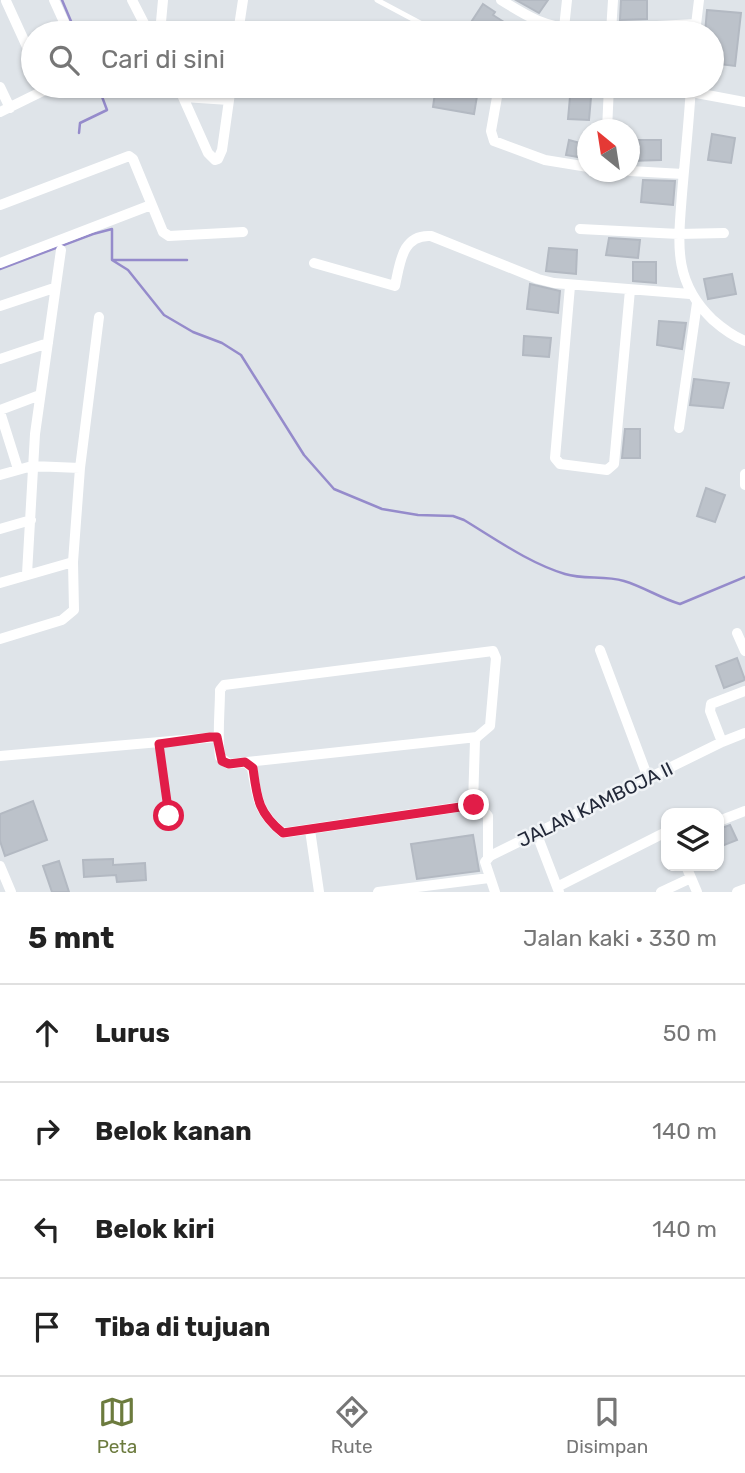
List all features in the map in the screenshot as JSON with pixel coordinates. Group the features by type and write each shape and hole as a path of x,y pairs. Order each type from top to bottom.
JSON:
{"street":[{"path":"0,4 7,0 21,32"},
{"path":"54,0 64,21"},
{"path":"161,21 163,0"},
{"path":"240,21 243,0"},
{"path":"501,0 537,21"},
{"path":"565,21 567,0"},
{"path":"612,21 613,0"},
{"path":"697,21 699,0"},
{"path":"134,1 143,21"},
{"path":"0,87 5,110 27,98"},
{"path":"724,97 745,102"},
{"path":"184,98 208,153 212,159 218,159 222,150 229,100 199,98"},
{"path":"497,98 491,131 494,141 545,160 577,165"},
{"path":"608,98 608,119"},
{"path":"690,98 679,234 684,278 693,299 720,326 745,341"},
{"path":"0,205 127,156 133,159 160,228 170,236 243,232"},
{"path":"640,172 683,174"},
{"path":"0,263 151,205"},
{"path":"580,229 679,234 724,233"},
{"path":"314,263 396,286 407,244 415,238 431,236 538,279 569,286 630,290 693,299"},
{"path":"27,574 32,466 61,250"},
{"path":"569,286 555,458 560,464 607,470 614,464 630,290"},
{"path":"0,306 54,288"},
{"path":"679,428 693,299"},
{"path":"0,639 62,620 72,613 75,605 73,562 80,468 99,317"},
{"path":"0,359 48,343"},
{"path":"18,469 0,411 40,395"},
{"path":"0,475 32,466 80,468"},
{"path":"745,474 745,485"},
{"path":"0,529 31,520"},
{"path":"0,583 73,562"},
{"path":"737,633 745,651"},
{"path":"600,650 649,778"},
{"path":"474,805 475,740 490,726 496,654 493,651 224,685 220,690 220,723 217,737 222,761 229,764 477,737"},
{"path":"722,742 710,711 711,705 745,691"},
{"name":"JALAN KAMBOJA II","path":"488,858 745,733"},
{"path":"0,756 217,737"},
{"path":"245,762 253,768 258,804 269,822 283,833 474,805 488,816 488,858 485,863 495,892"},
{"path":"724,819 745,811"},
{"path":"310,830 319,892"},
{"path":"538,840 558,889 661,835"},
{"path":"0,866 11,892"},
{"path":"688,871 696,892"},
{"path":"378,892 489,878"},
{"path":"662,892 691,878"},
{"path":"737,892 745,889"}],"lane":[{"path":"377,0 416,21"},
{"path":"159,744 169,816"}],"building":[{"path":"516,0 548,0 539,13"},
{"path":"621,0 647,0 647,19 620,20"},
{"path":"483,4 502,21 472,21"},
{"path":"707,10 741,13 735,66 724,65 724,21 706,21"},
{"path":"434,98 477,98 474,114 433,107"},
{"path":"570,98 591,98 589,119 568,119"},
{"path":"712,134 735,138 731,163 708,160"},
{"path":"569,140 577,142 577,157 566,155"},
{"path":"640,140 661,140 661,160 640,161"},
{"path":"643,180 675,181 673,205 641,202"},
{"path":"609,238 640,240 638,258 606,255"},
{"path":"549,248 577,250 576,274 546,271"},
{"path":"633,262 656,262 656,283 633,281"},
{"path":"732,274 736,294 708,299 704,279"},
{"path":"530,284 560,291 558,313 527,309"},
{"path":"659,321 686,323 682,349 657,345"},
{"path":"524,336 551,338 549,357 523,355"},
{"path":"694,379 729,383 723,408 690,405"},
{"path":"625,429 640,429 640,458 622,458"},
{"path":"706,488 725,495 715,522 697,516"},
{"path":"737,658 745,680 724,688 716,666"},
{"path":"33,801 47,840 5,856 0,841 0,814"},
{"path":"730,825 737,840 724,845 724,827"},
{"path":"473,835 479,871 417,879 411,844"},
{"path":"113,859 113,865 145,863 146,880 117,882 116,875 84,877 83,860"},
{"path":"59,861 69,892 52,892 43,866"}],"waterway":[{"path":"62,0 71,21"},
{"path":"79,133 80,123 107,110 102,98"},
{"path":"0,269 112,229 112,260 128,270 164,315 241,355 304,455 334,489 382,509 418,515 453,516 539,564 572,576 624,581 680,604 745,577"},
{"path":"113,260 187,260"}],"route":[{"path":"169,816 159,744 210,737 217,737 222,761 229,764 245,762 253,768 258,804 269,822 283,833 474,805"}]}
